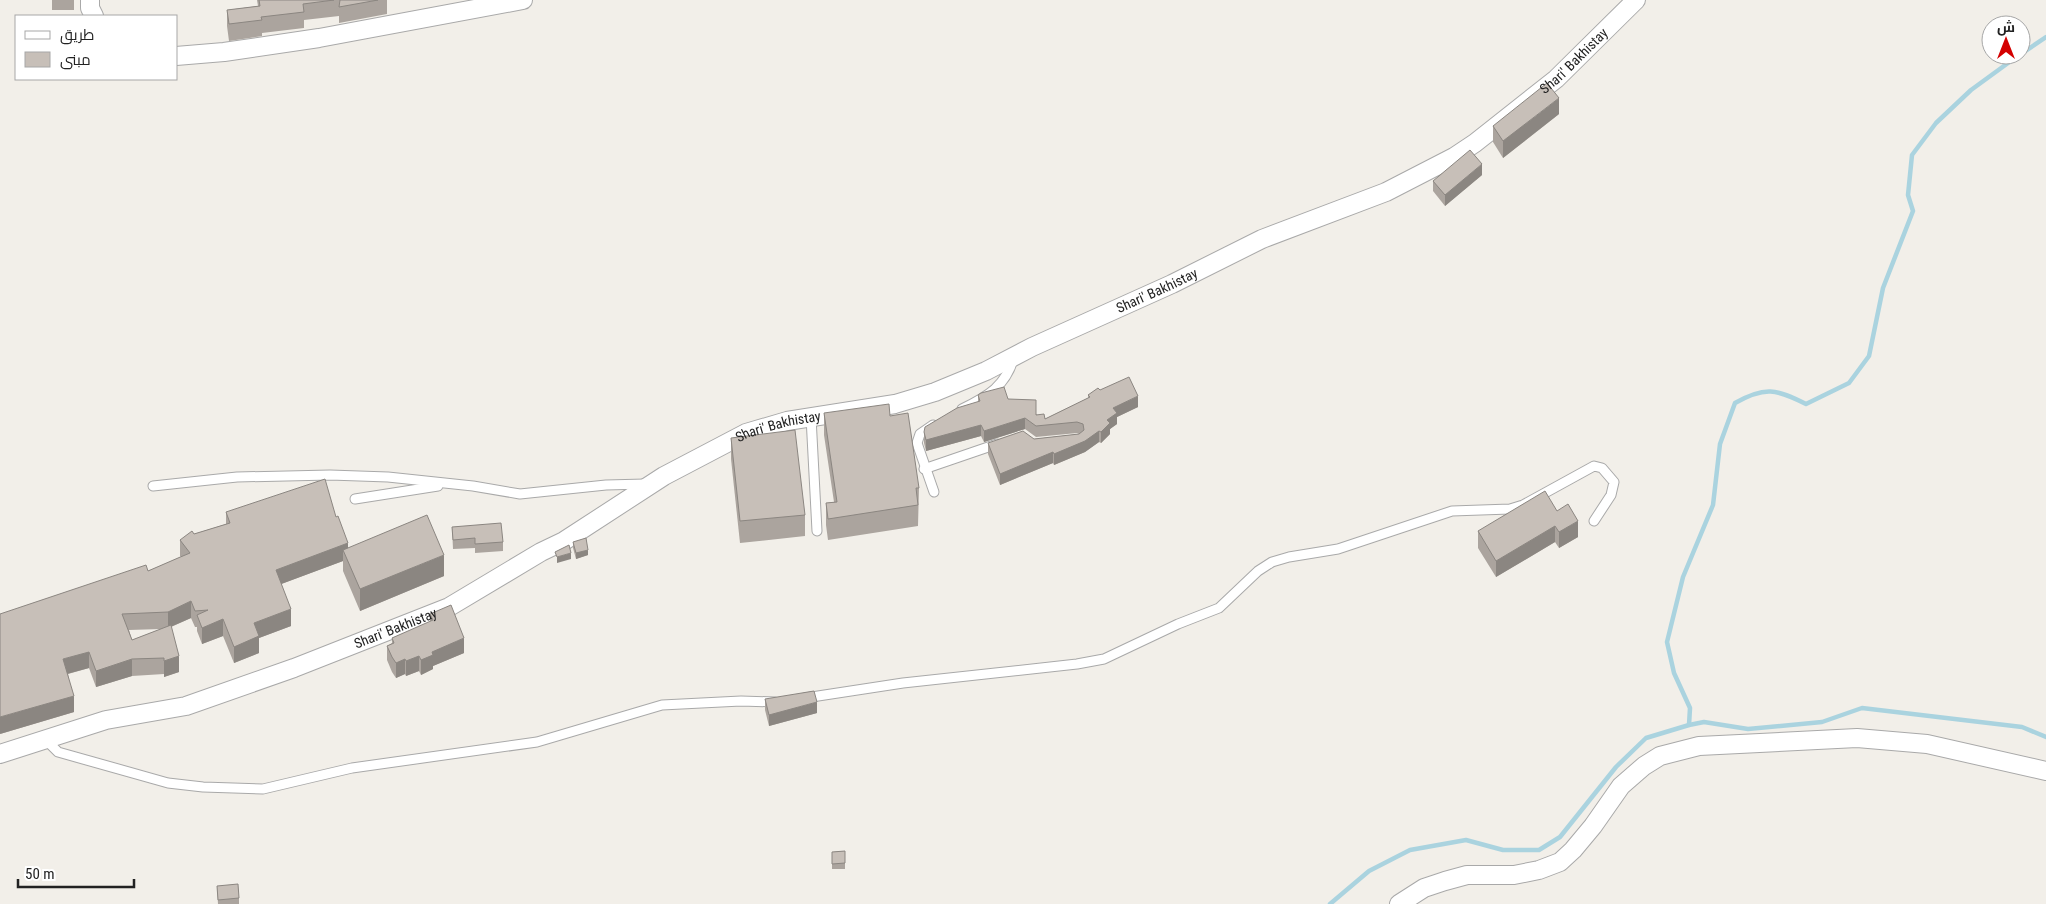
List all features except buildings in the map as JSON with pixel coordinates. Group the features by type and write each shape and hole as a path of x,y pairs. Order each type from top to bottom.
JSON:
{"street":[{"path":"90,0 90,8 94,15"},
{"path":"178,56 224,52 319,38 523,0"},
{"name":"Shari' Bakhistay","path":"0,754 106,720 186,706 294,668 449,607 541,552 564,541 650,484 746,433 787,421 895,404 967,379 1262,240 1386,192 1454,156 1556,78 1636,0"},
{"path":"1399,904 1424,888 1467,875 1514,875 1539,870 1560,862 1578,844 1627,781 1660,756 1699,746 1858,738 1927,744 2046,771"}],"lane":[{"path":"934,492 924,469 917,443 920,434 1001,385 1010,374 1014,357"},
{"path":"810,417 817,531"},
{"path":"924,469 1006,441"},
{"path":"796,699 903,682 1076,664 1104,659 1178,624 1220,608 1251,577 1272,562 1289,556 1338,549 1452,511 1510,509 1523,505 1594,466 1602,468 1614,482 1612,495 1594,521"},
{"path":"153,486 238,477 330,475 388,477 520,494 606,485 650,484"},
{"path":"355,499 450,484"},
{"path":"45,739 58,752 150,779 202,787 263,789 352,768 537,742 662,705 741,701 767,703 786,700"}],"waterway":[{"path":"2031,47 2046,37"},
{"path":"1689,725 1690,708 1674,673 1667,642 1683,577 1713,505 1720,444 1735,403 1755,394 1770,392 1786,395 1806,404 1849,383 1869,356 1883,288 1913,211 1908,195 1912,155 1936,123 1971,90 2005,65"},
{"path":"1330,904 1369,871 1410,850 1466,840 1503,850 1539,850 1560,837 1616,767 1646,738 1689,725 1704,722 1748,729 1822,722 1862,708 2022,727 2046,737"}]}
